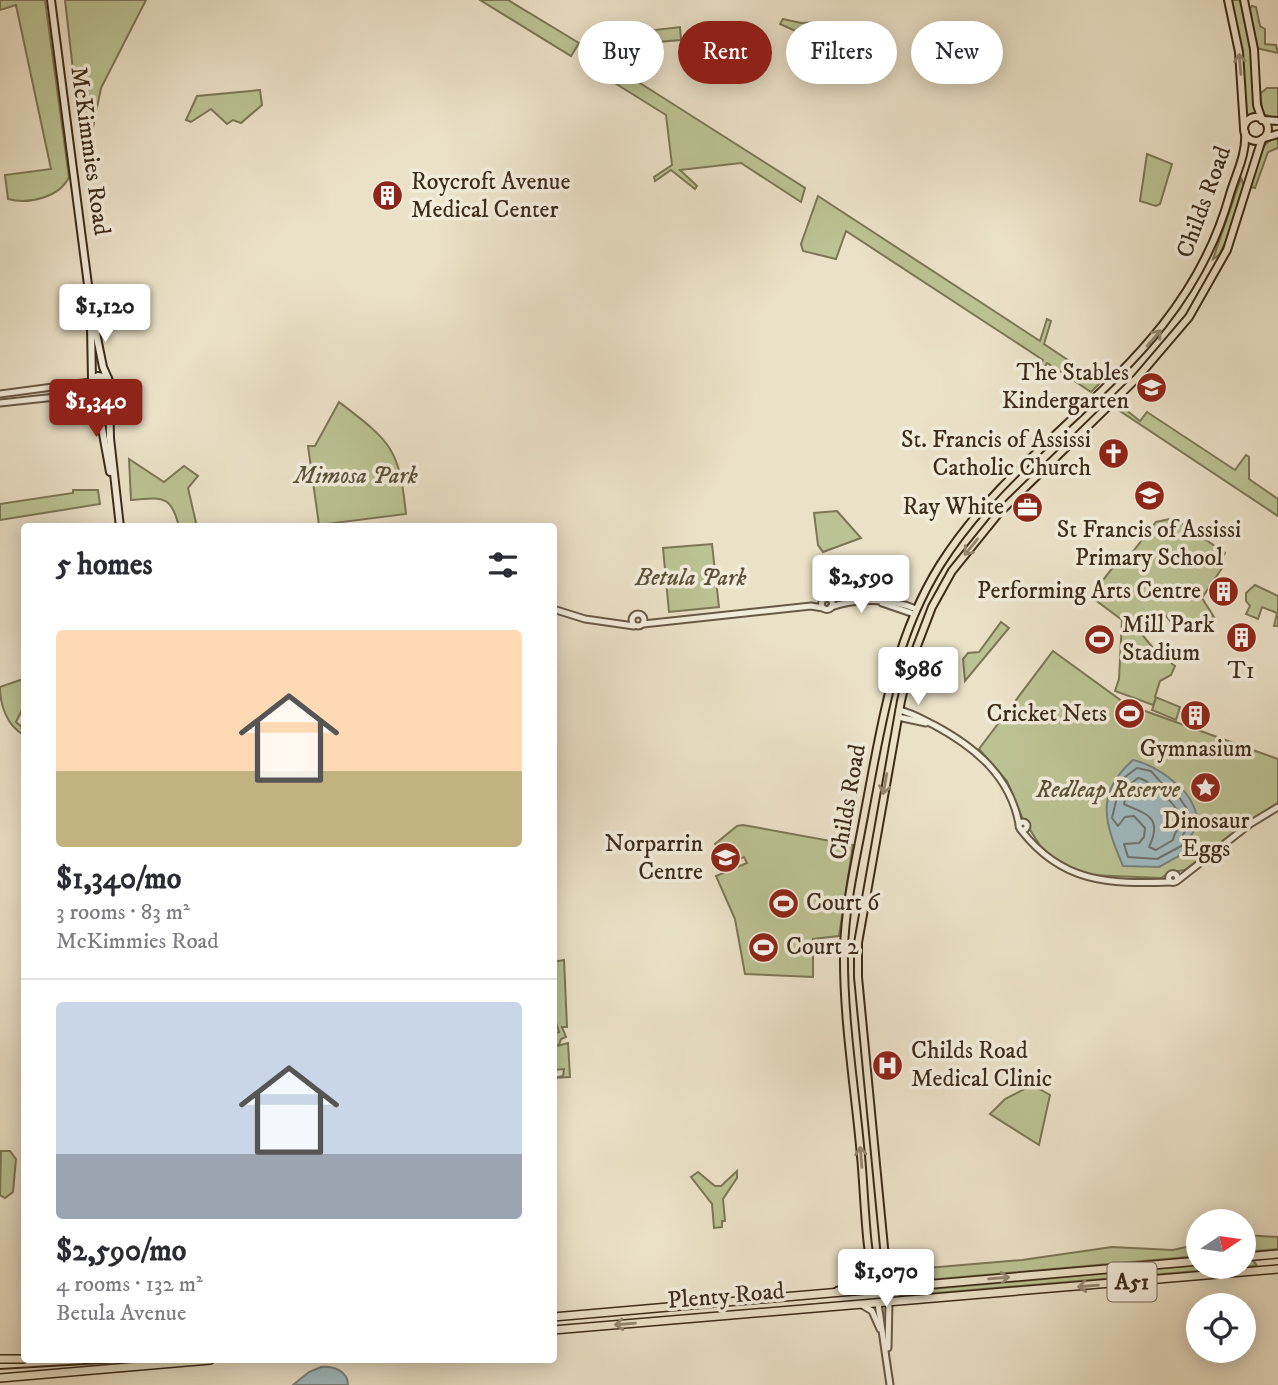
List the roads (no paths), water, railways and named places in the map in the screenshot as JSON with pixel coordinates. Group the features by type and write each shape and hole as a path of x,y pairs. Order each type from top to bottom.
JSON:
{"highway":[{"path":"1256,1256 1278,1254"},
{"name":"Plenty Road","path":"557,1317 1186,1262"},
{"name":"Plenty Road","path":"557,1331 1278,1269"},
{"name":"Childs Road","path":"888,1289 889,1302"},
{"name":"Childs Road","path":"876,1290 878,1303"},
{"path":"0,1359 21,1359"},
{"path":"0,1378 173,1363"}],"main road":[{"name":"McKimmies Road","path":"51,0 91,308 108,378"},
{"name":"Childs Road","path":"876,1290 848,1022 844,947 847,914 894,665 915,612 939,568 966,530 1149,344 1181,302 1205,262 1226,210 1245,149 1239,52 1228,0"},
{"path":"1244,0 1255,54 1257,105 1268,128 1263,139"},
{"path":"1278,121 1251,119 1244,130 1252,140 1278,134"},
{"name":"Childs Road","path":"888,1289 861,1008 858,943 861,912 909,667 928,617 948,577 979,536 1167,347 1201,299 1218,269 1235,229 1254,158 1263,139"},
{"path":"1236,174 1244,178 1247,187"},
{"path":"1205,262 1218,269"},
{"name":"McKimmies Road","path":"91,308 91,381"},
{"path":"117,498 91,381 97,376 108,378 110,438 117,498 120,523"},
{"path":"94,394 103,396 109,392"},
{"path":"915,612 928,617"},
{"path":"884,710 898,713"},
{"path":"847,1007 861,1008"},
{"path":"848,1022 853,1013 861,1008"},
{"path":"850,1037 865,1047"},
{"path":"870,1244 876,1248 884,1246 897,1282 905,1287"},
{"path":"828,1294 865,1279 872,1269"}],"street":[{"path":"0,394 91,381"},
{"path":"37,389 38,399"},
{"path":"0,404 94,394"},
{"path":"822,605 826,598 831,604"},
{"path":"557,609 585,619 634,626 643,621 842,603 893,602 915,612"},
{"path":"614,623 638,614 643,621"},
{"path":"632,618 634,626"},
{"path":"898,713 932,724 958,738 987,762 1006,786 1034,844 1052,862 1080,876 1106,880 1157,881 1173,878 1195,869 1250,824 1278,807"},
{"path":"889,1302 890,1385"},
{"path":"878,1303 889,1369"},
{"path":"861,1304 874,1314 883,1339"}],"water":[{"path":"1133,760 1160,772 1177,784 1190,799 1200,823 1189,838 1190,850 1159,867 1123,866 1111,836 1108,797 1112,785"},
{"path":"321,1367 339,1370 346,1376 348,1385 293,1385 309,1372"}],"tram line":[{"path":"0,1369 102,1363"}],"place":[{"name":"Roycroft Avenue Medical Center","path":"388,196"},
{"name":"The Stables Kindergarten","path":"1152,387"},
{"name":"St. Francis of Assissi Catholic Church","path":"1114,454"},
{"name":"St Francis of Assissi Primary School","path":"1149,496"},
{"name":"Ray White","path":"1027,507"},
{"name":"Performing Arts Centre","path":"1224,591"},
{"name":"T1","path":"1241,637"},
{"name":"Mill Park Stadium","path":"1099,639"},
{"name":"Cricket Nets","path":"1130,714"},
{"name":"Gymnasium","path":"1196,715"},
{"name":"Dinosaur Eggs","path":"1206,787"},
{"name":"Norparrin Centre","path":"726,858"},
{"name":"Court 6","path":"783,903"},
{"name":"Court 2","path":"763,947"},
{"name":"Childs Road Medical Clinic","path":"888,1065"}],"park label":[{"name":"Mimosa Park","path":"356,476"},
{"name":"Betula Park","path":"691,578"},
{"name":"Redleap Reserve","path":"1108,790"}]}
